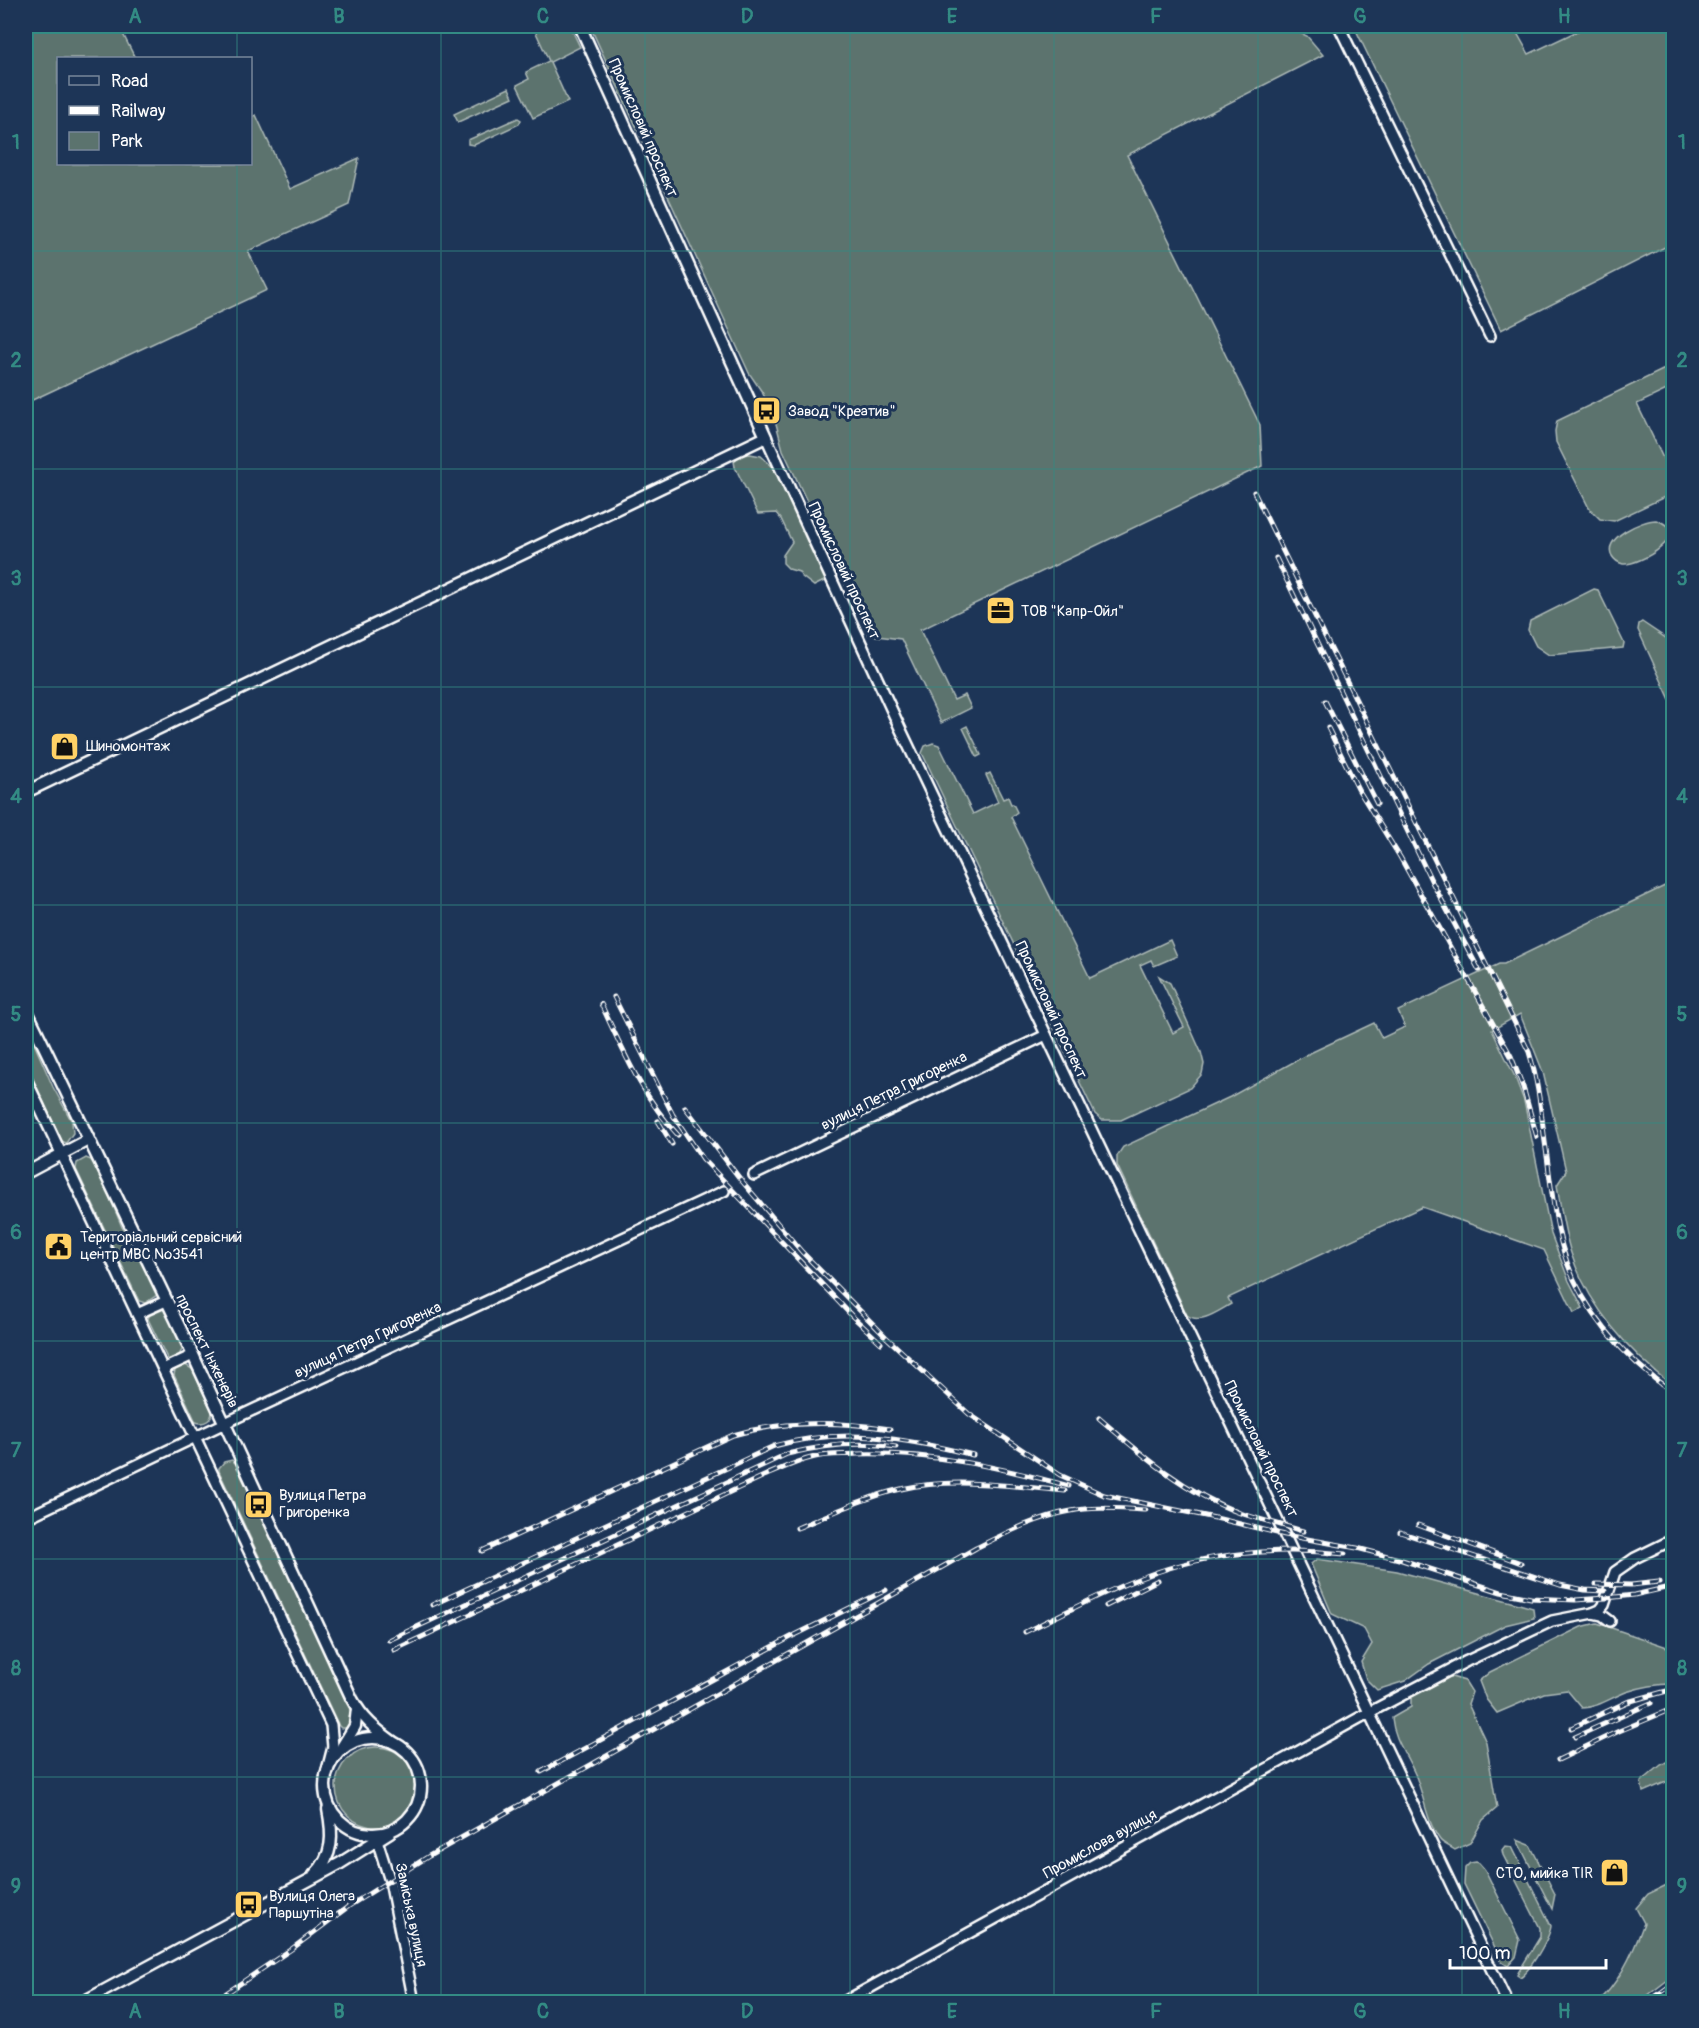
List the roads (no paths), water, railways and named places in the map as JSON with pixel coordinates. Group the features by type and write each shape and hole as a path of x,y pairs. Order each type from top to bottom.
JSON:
{"street":[{"name":"Промисловий проспект","path":"580,26 904,737 1507,2002"},
{"path":"1339,26 1490,336"},
{"path":"26,792 766,437"},
{"name":"проспект Інженерів","path":"26,1009 193,1355 357,1709 376,1730 393,1742"},
{"name":"вулиця Петра Григоренка","path":"754,1175 1046,1035"},
{"path":"26,1079 331,1725 333,1748 324,1790 332,1836 330,1850 322,1866 305,1883"},
{"path":"26,1173 88,1140"},
{"name":"вулиця Петра Григоренка","path":"26,1518 724,1191"},
{"path":"137,1314 166,1300"},
{"path":"163,1369 193,1355"},
{"path":"1593,1613 1604,1605 1615,1572 1635,1558 1674,1539"},
{"path":"1593,1613 1602,1615 1611,1621"},
{"name":"Промислова вулиця","path":"844,2002 1370,1712 1467,1661 1552,1621 1593,1613"},
{"path":"326,1774 329,1764 355,1726 357,1709"},
{"path":"83,2002 305,1883 375,1838 402,1825 414,1812 421,1795 421,1778 415,1761 393,1742 376,1737 364,1738 348,1744 339,1751"},
{"path":"326,1800 333,1814 345,1826 375,1838"},
{"name":"Заміська вулиця","path":"375,1838 390,1881 414,2002"}],"railway":[{"path":"1254,492 1529,1052 1539,1096 1559,1233 1569,1268 1579,1289 1605,1329 1638,1364 1674,1393"},
{"path":"1276,558 1431,880 1479,970"},
{"path":"1325,701 1377,804"},
{"path":"1328,728 1358,789 1400,857 1511,1056 1523,1087 1537,1137"},
{"path":"614,997 673,1115 703,1159 852,1316 881,1343"},
{"path":"601,1004 644,1089 678,1135"},
{"path":"685,1107 741,1180 802,1252 886,1337 969,1414 1060,1475 1104,1495 1285,1535 1357,1548 1501,1592 1531,1598 1575,1600 1606,1598 1634,1595 1674,1586"},
{"path":"658,1121 672,1144"},
{"path":"1099,1418 1165,1472 1201,1495 1240,1513 1303,1531"},
{"path":"482,1551 733,1435 772,1427 811,1423 850,1424 890,1429"},
{"path":"432,1605 774,1446 824,1437 874,1437 973,1455"},
{"path":"389,1640 787,1454 841,1445 868,1444 896,1447"},
{"path":"394,1650 764,1476 815,1457 884,1454 938,1458 991,1467 1069,1486"},
{"path":"797,1528 874,1496 921,1485 962,1483 1065,1491"},
{"path":"213,2002 293,1948 349,1906 429,1856 976,1548 1022,1526 1046,1517 1080,1509 1146,1510"},
{"path":"1418,1525 1521,1563"},
{"path":"1400,1532 1560,1585 1605,1591"},
{"path":"1025,1632 1130,1582 1194,1561 1244,1553 1295,1551 1345,1554"},
{"path":"1106,1606 1158,1580"},
{"path":"1596,1584 1631,1585 1659,1582"},
{"path":"541,1772 791,1637 886,1590"},
{"path":"1571,1728 1627,1702 1674,1689"},
{"path":"1575,1737 1651,1703"},
{"path":"1558,1760 1674,1708"},
{"path":"1648,2002 1674,1983"}],"place":[{"name":"Завод \"Креатив\"","path":"767,411"},
{"name":"ТОВ \"Капр-Ойл\"","path":"1000,611"},
{"name":"Шиномонтаж","path":"65,746"},
{"name":"Територіальний сервісний центр МВС №3541","path":"59,1246"},
{"name":"Вулиця Петра Григоренка","path":"258,1504"},
{"name":"СТО, мийка TIR","path":"1614,1873"},
{"name":"Вулиця Олега Паршутіна","path":"248,1905"}]}
